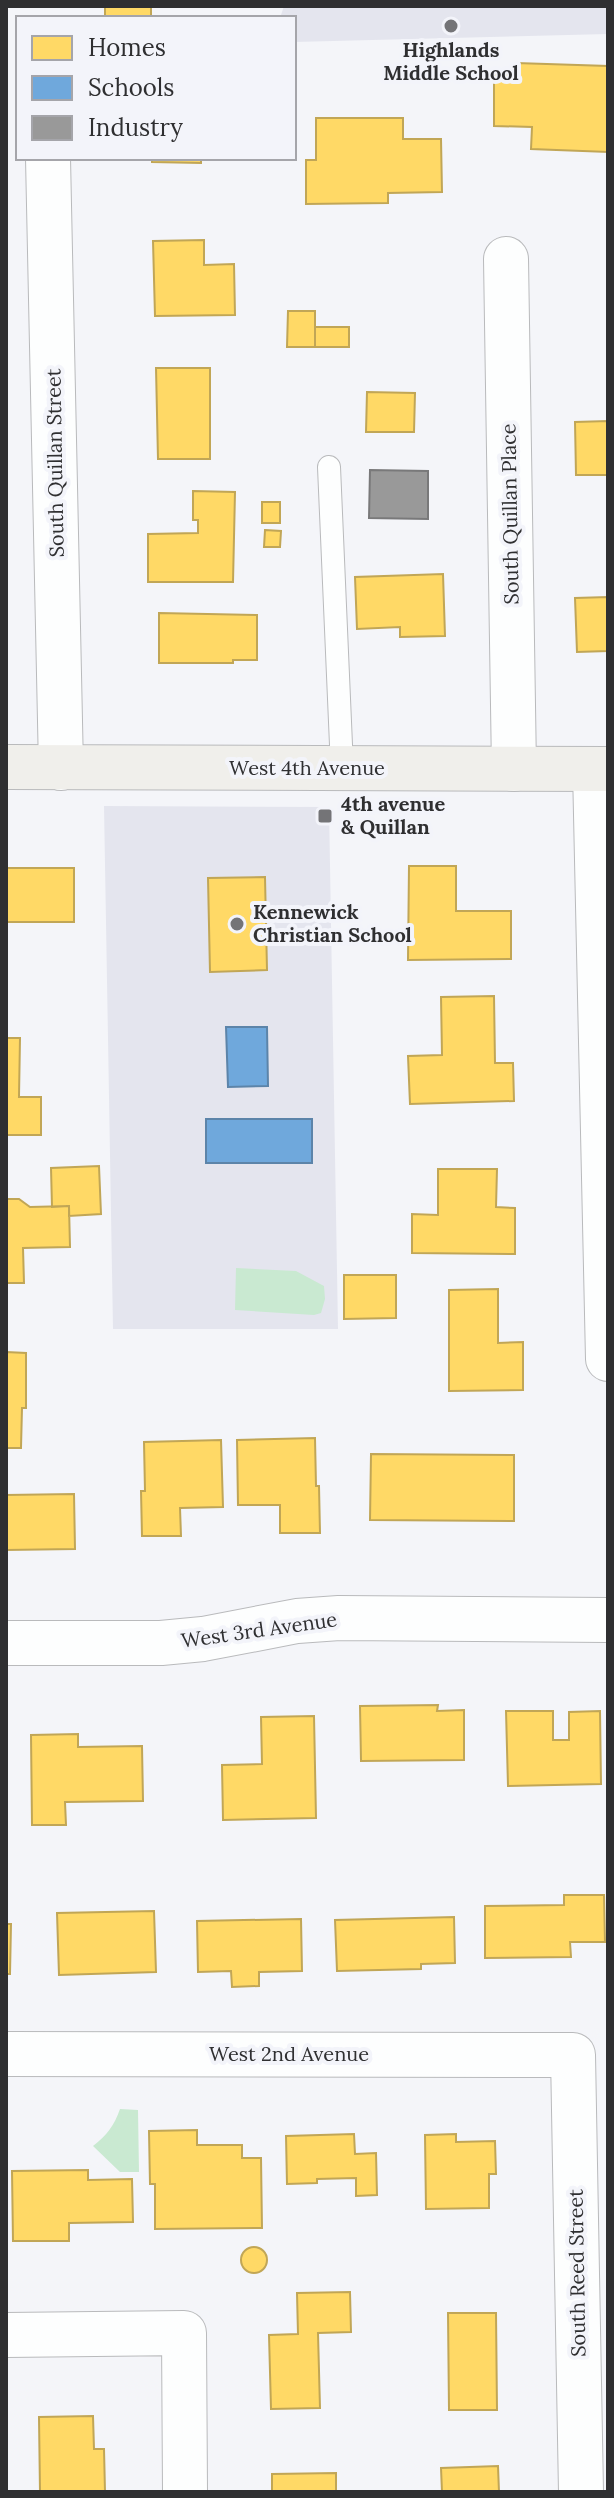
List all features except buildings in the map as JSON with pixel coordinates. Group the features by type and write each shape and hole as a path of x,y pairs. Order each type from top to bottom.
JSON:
{"street":[{"name":"South Quillan Street","path":"48,160 61,768"},
{"name":"South Quillan Place","path":"506,259 514,769"},
{"name":"West 4th Avenue","path":"6,767 602,769"},
{"path":"602,769 608,1359"},
{"name":"West 3rd Avenue","path":"6,1643 161,1643 203,1639 297,1621 339,1618 608,1620"},
{"name":"West 2nd Avenue","path":"6,2054 573,2055"},
{"name":"South Reed Street","path":"573,2055 581,2492"},
{"path":"6,2335 184,2333 185,2492"}],"lane":[{"path":"329,467 342,768"}],"shaded area":[{"name":"Highlands Middle School","path":"284,6 608,6 608,34 296,42 296,16 281,16"},
{"path":"104,806 329,807 338,1329 113,1329"}],"green space":[{"path":"236,1268 296,1271 324,1286 325,1299 321,1313 235,1310"},
{"path":"120,2109 138,2110 139,2172 120,2172 93,2146 110,2130"}],"place":[{"name":"Highlands Middle School","path":"451,26"},
{"name":"4th avenue & Quillan","path":"325,816"},
{"name":"Kennewick Christian School","path":"237,924"}]}
